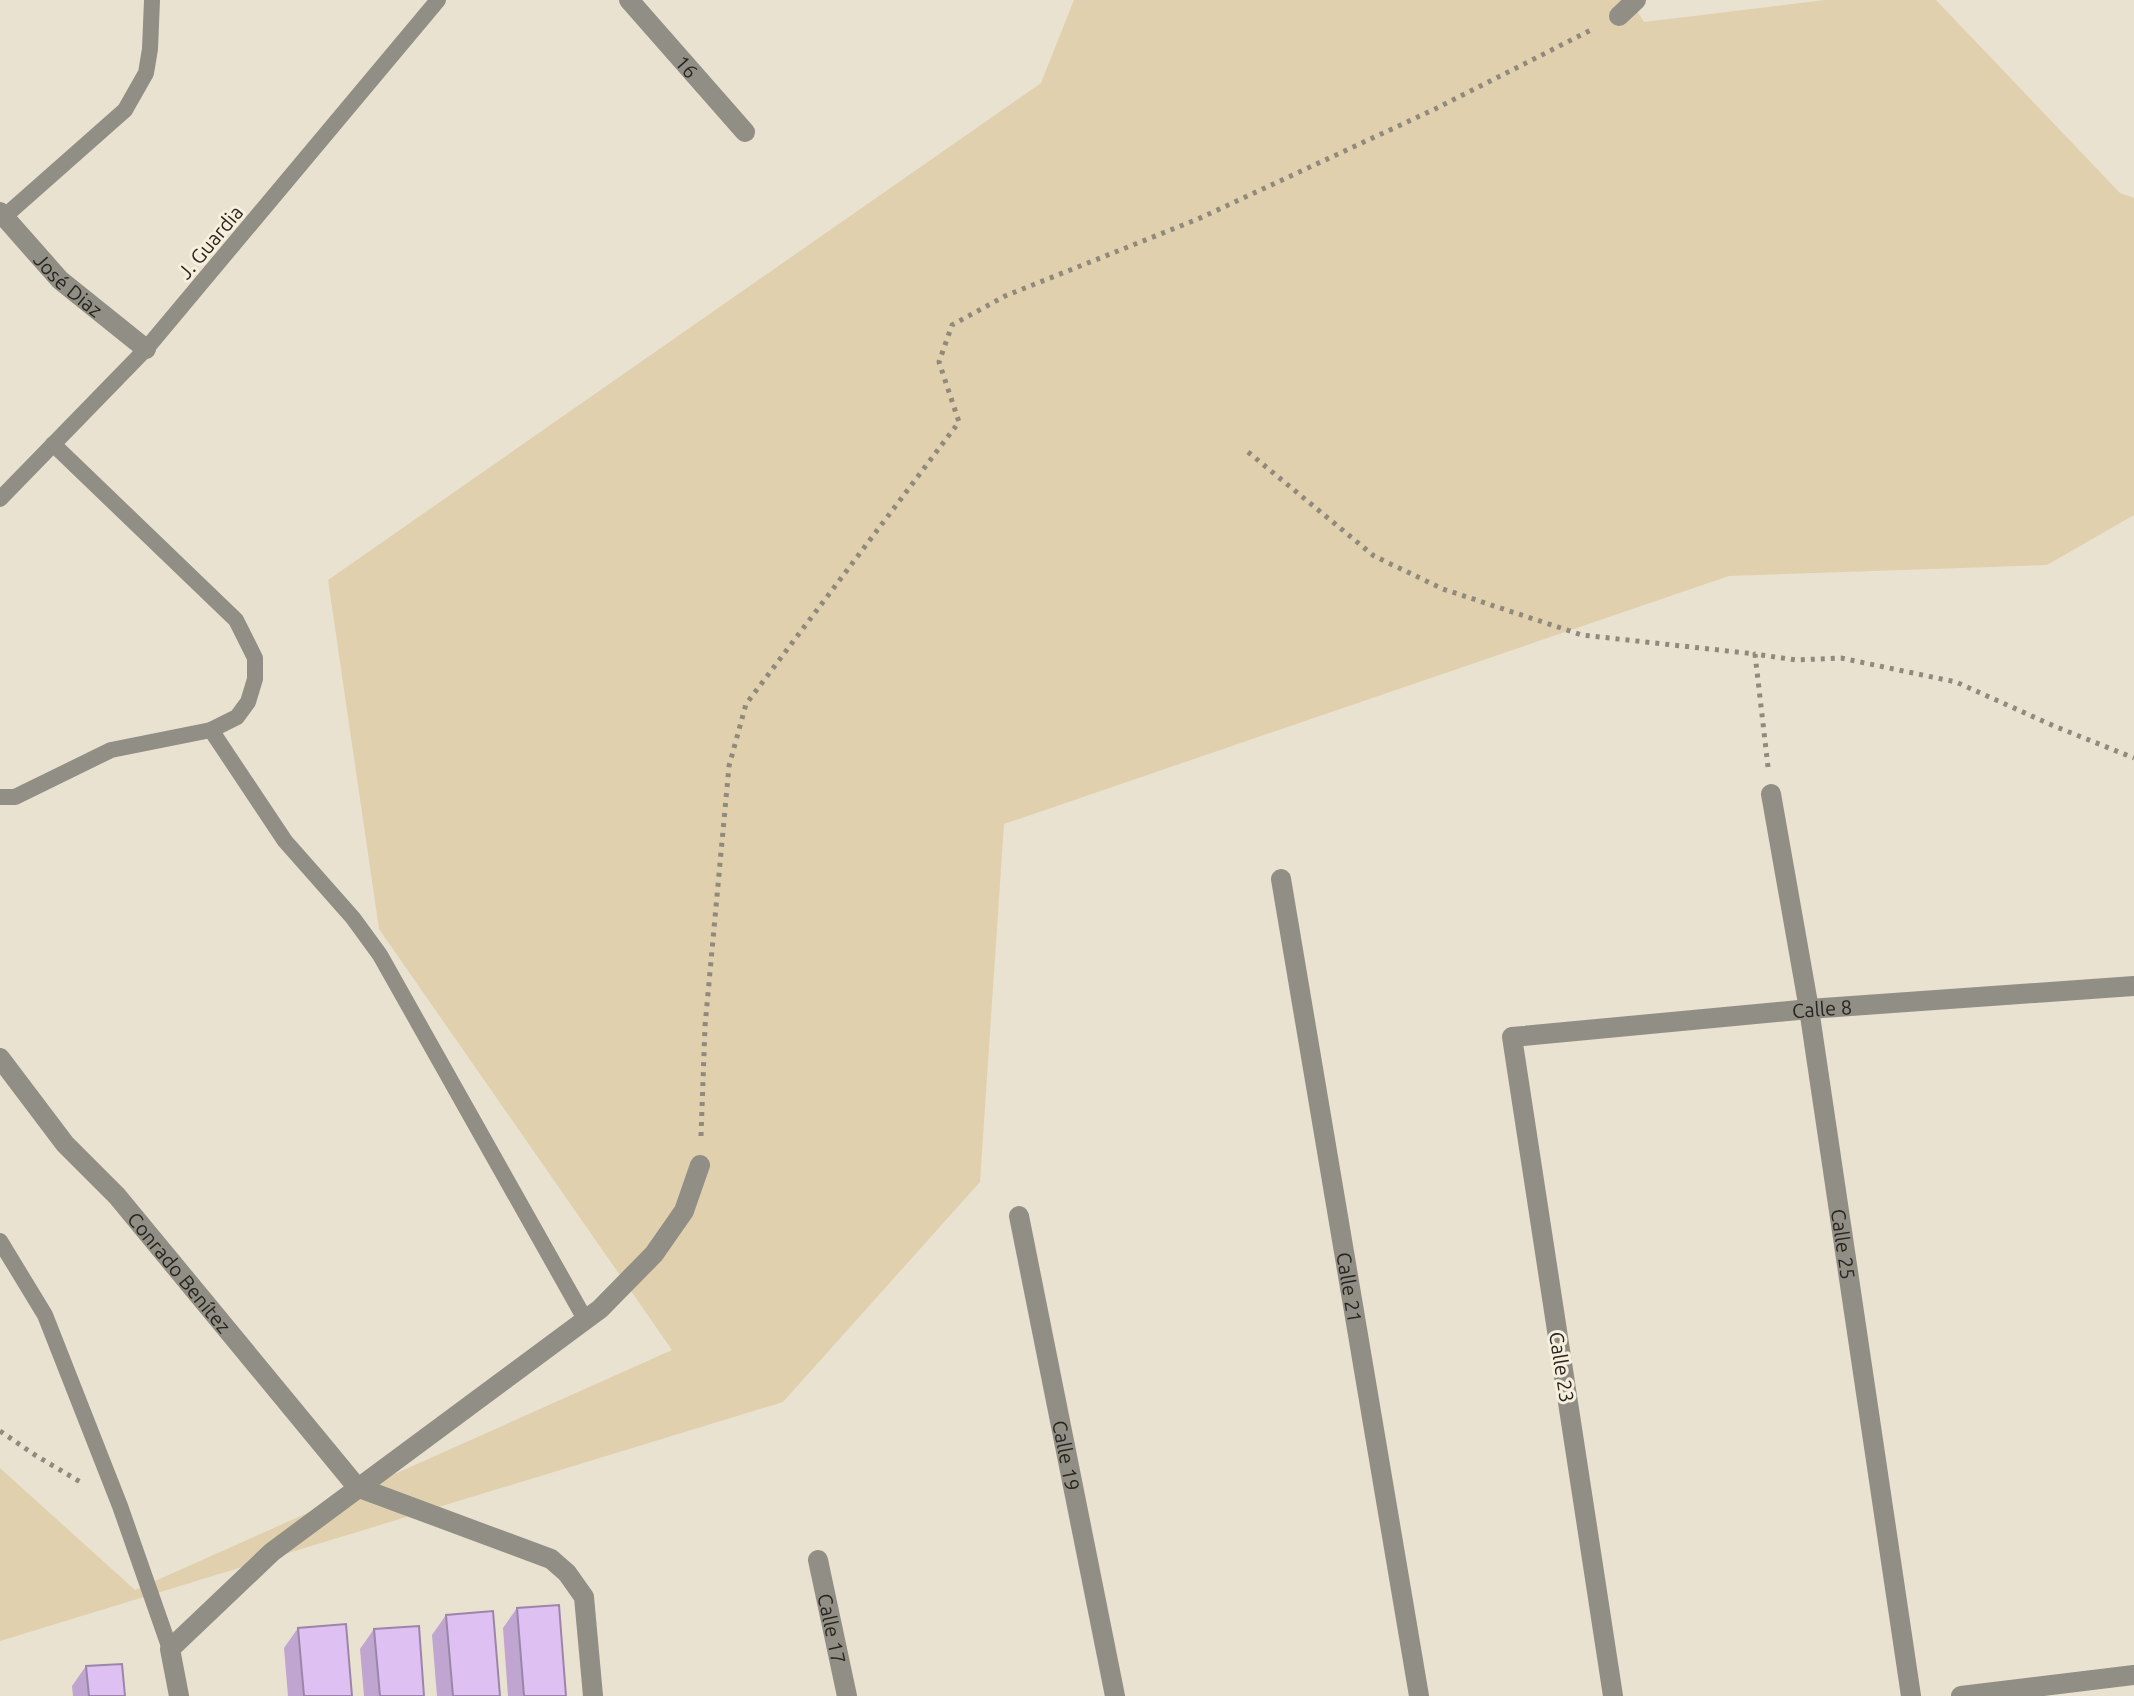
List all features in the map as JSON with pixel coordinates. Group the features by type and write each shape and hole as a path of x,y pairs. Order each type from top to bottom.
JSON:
{"street":[{"name":"16","path":"629,0 745,132"},
{"path":"1619,16 1636,0"},
{"name":"José Diaz","path":"2,215 60,280 146,349"},
{"name":"Calle 25","path":"1771,794 1809,1009 1911,1696"},
{"name":"Calle 21","path":"1281,879 1419,1696"},
{"name":"Calle 8","path":"1512,1037 1809,1009 2134,986"},
{"name":"Calle 23","path":"1512,1037 1613,1696"},
{"name":"Conrado Benítez","path":"0,1058 65,1144 117,1196 357,1487"},
{"path":"179,1696 170,1649 272,1552 600,1309 654,1254 684,1211 700,1165"},
{"name":"Calle 19","path":"1019,1216 1115,1696"},
{"path":"357,1487 551,1559 567,1573 584,1597 593,1696"},
{"name":"Calle 17","path":"818,1560 847,1696"},
{"path":"1961,1696 2134,1675"}],"lane":[{"path":"2,215 125,110 146,73 152,0"},
{"name":"J. Guardia","path":"0,499 146,349 438,0"},
{"path":"0,797 15,797 111,750 211,730 237,717 248,702 255,679 255,658 236,620 53,444"},
{"path":"211,730 285,841 353,918 380,955 585,1319"},
{"path":"0,1241 45,1315 120,1506 170,1649"}],"path":[{"path":"700,1165 705,1026 729,766 746,704 959,422 939,362 952,325 1005,296 1212,213 1435,109 1619,16"},
{"path":"1248,452 1374,556 1443,589 1582,635 1796,660 1841,658 1956,682 2134,758"},
{"path":"1755,654 1771,794"},
{"path":"0,1431 120,1506"}],"shaded area":[{"path":"1074,0 1630,0 1644,22 1825,0 1936,0 2120,193 2134,198 2134,515 2047,565 1729,576 1004,824 980,1182 783,1402 0,1641 0,1468 135,1590 672,1350 379,929 328,580 1041,83"}],"building":[{"path":"559,1605 566,1696 524,1696 517,1608"},
{"path":"493,1611 500,1696 453,1696 446,1615"},
{"path":"346,1624 352,1696 304,1696 298,1628"},
{"path":"419,1626 424,1696 380,1696 374,1629"},
{"path":"122,1664 125,1696 89,1696 86,1666"}]}
